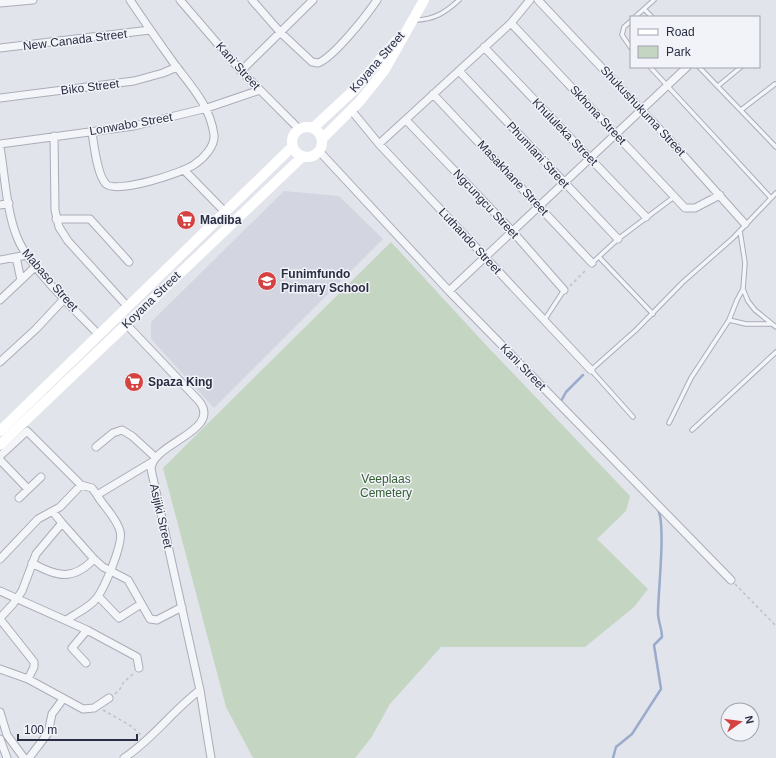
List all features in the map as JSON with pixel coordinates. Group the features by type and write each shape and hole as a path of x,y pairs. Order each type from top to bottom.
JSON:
{"main road":[{"name":"Koyana Street","path":"313,128 354,90 409,24 424,0"},
{"name":"Koyana Street","path":"322,139 351,110 384,71 401,42 409,24"},
{"path":"308,127 313,128 322,139 319,151 313,156 303,156 295,150 293,146 293,136 299,129 308,127"},
{"name":"Koyana Street","path":"1,427 99,335 224,211 293,146"},
{"name":"Koyana Street","path":"0,445 303,156"}],"street":[{"path":"0,3 33,0"},
{"path":"92,132 100,172 107,184 121,188 184,170 196,164 212,146 214,137 207,108 130,0"},
{"name":"Kani Street","path":"180,0 241,71 299,129"},
{"path":"252,0 280,32 312,62 318,63 326,59 351,33 377,0"},
{"path":"241,71 313,0"},
{"path":"379,144 511,23 530,0"},
{"name":"Shukushukuma Street","path":"538,0 746,224"},
{"name":"Skhona Street","path":"511,23 685,208 695,208 720,195"},
{"name":"New Canada Street","path":"0,48 150,30"},
{"name":"Khululeka Street","path":"484,47 646,217"},
{"name":"Biko Street","path":"0,98 134,81 163,73 177,67"},
{"path":"449,292 686,68"},
{"name":"Phumlani Street","path":"459,71 618,240"},
{"name":"Lonwabo Street","path":"0,146 54,136 134,126 207,108 260,90"},
{"name":"Masakhane Street","path":"434,94 592,263"},
{"name":"Luthando Street","path":"351,110 379,144 545,319 591,370"},
{"name":"Ngcungcu Street","path":"406,120 513,232 564,290"},
{"path":"54,136 56,219 62,234 128,307"},
{"name":"Mabaso Street","path":"0,146 9,203 17,236 27,255 36,266 99,335"},
{"name":"Kani Street","path":"319,151 449,292 731,580"},
{"path":"184,170 224,211"},
{"path":"0,205 9,203"},
{"path":"56,219 90,219 129,262"},
{"path":"0,260 27,255"},
{"path":"16,257 21,280"},
{"path":"0,300 36,266"},
{"path":"0,362 36,329 65,298"},
{"path":"96,495 153,460 197,428 202,419 203,409 198,401 126,324"},
{"path":"96,447 113,433 122,430 132,436 153,460"},
{"path":"0,456 27,431 82,485 92,488 116,521 121,533 120,543 98,596 89,605 66,620"},
{"path":"0,460 28,489"},
{"name":"Asijiki Street","path":"153,460 151,469 155,491 200,690 211,758"},
{"path":"18,498 41,477"},
{"path":"0,559 38,519 53,512 67,501 82,485"},
{"path":"53,512 94,559 109,571 128,580 147,616 154,620 182,607"},
{"path":"28,678 35,664 0,618 16,599 26,583 32,563 41,547 62,523"},
{"path":"32,563 52,574 63,575 81,571 94,559"},
{"path":"0,591 16,599 28,602 87,630 134,655 139,661 139,668"},
{"path":"98,596 119,618 141,604"},
{"path":"86,663 72,647 87,630"},
{"path":"0,669 28,678 83,709 98,707 109,698"},
{"path":"124,758 148,741 174,712 200,690"},
{"path":"29,758 48,733 52,714 63,699"},
{"path":"0,712 8,735 24,758"},
{"path":"0,739 7,758"}],"lane":[{"path":"409,24 437,16 460,0"},
{"path":"636,16 654,0"},
{"path":"644,9 651,16"},
{"path":"630,22 624,27 622,35 630,47"},
{"path":"651,68 771,198"},
{"path":"700,68 776,147"},
{"path":"718,86 739,68"},
{"path":"741,110 775,84"},
{"path":"633,417 591,370 653,314 688,278 740,231 776,193"},
{"path":"592,263 646,217 674,196"},
{"path":"669,423 691,378 729,320 743,289 745,263 740,231"},
{"path":"599,257 653,314"},
{"path":"743,289 748,301 755,310 774,325"},
{"path":"545,319 564,290"},
{"path":"729,320 746,324 774,325"},
{"path":"692,430 776,352"}],"path":[{"path":"564,290 575,282 592,263"},
{"path":"731,580 776,626"},
{"path":"109,698 120,689 123,683 139,668"},
{"path":"98,707 131,726 148,741"}],"shaded area":[{"name":"Funimfundo Primary School","path":"284,191 339,196 383,239 214,408 151,339 151,322"}],"green space":[{"name":"Veeplaas Cemetery","path":"391,242 485,344 630,496 626,511 597,539 648,589 634,607 585,647 441,647 390,704 371,738 355,758 254,758 226,707 163,468"}],"waterway":[{"path":"560,403 566,392 583,375"},
{"path":"613,758 616,747 632,734 661,689 654,645 662,637 658,613 662,543 658,510"}],"place":[{"name":"Madiba","path":"186,220"},
{"name":"Funimfundo Primary School","path":"267,281"},
{"name":"Spaza King","path":"134,382"}]}
